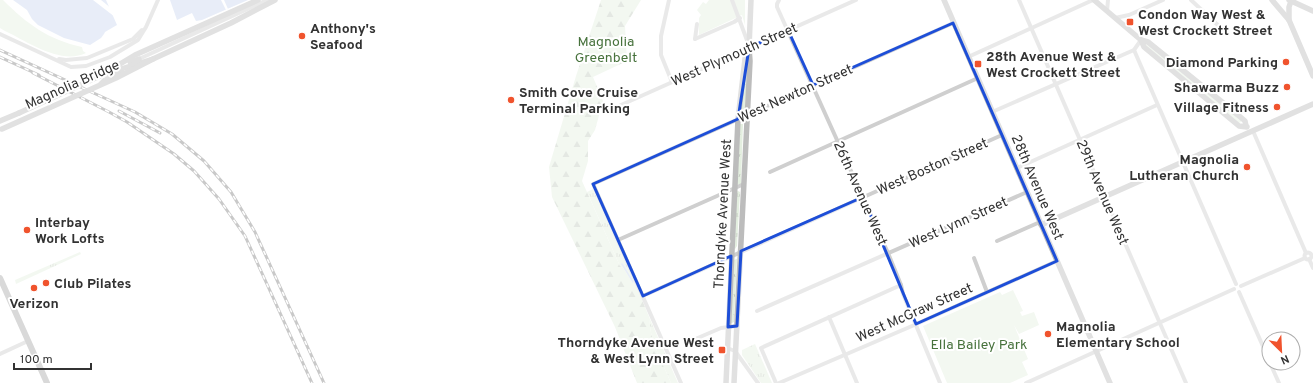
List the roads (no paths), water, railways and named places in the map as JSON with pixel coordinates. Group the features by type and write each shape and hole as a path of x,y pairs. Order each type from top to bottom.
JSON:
{"main road":[{"name":"Magnolia Bridge","path":"102,75 135,55 258,0"},
{"name":"Magnolia Bridge","path":"0,130 231,23 275,0"},
{"name":"Thorndyke Avenue West","path":"734,383 750,61 750,0"},
{"name":"28th Avenue West","path":"945,0 968,57 1110,383"},
{"path":"1093,0 1141,40 1144,47 1239,126 1246,126 1253,130"},
{"path":"1272,0 1289,20 1313,76"},
{"path":"1289,20 1288,7 1290,1 1313,11"},
{"name":"Thorndyke Avenue West","path":"726,383 738,119 745,59 749,48"},
{"path":"109,70 139,58"},
{"path":"99,85 139,58"},
{"name":"Magnolia Bridge","path":"0,121 102,75 153,59"},
{"path":"1041,224 1313,104"},
{"path":"0,278 48,383"}],"street":[{"path":"0,34 71,66 86,66 110,57 138,40 146,27 158,0"},
{"path":"139,58 228,19 267,0"},
{"path":"669,0 661,36 661,55 672,82"},
{"path":"732,0 740,18 749,48"},
{"name":"West Plymouth Street","path":"612,109 856,0"},
{"name":"29th Avenue West","path":"1020,0 1186,383"},
{"path":"968,57 1093,0"},
{"path":"1107,11 1108,0"},
{"path":"1115,18 1129,15 1163,0"},
{"path":"1191,0 1221,28"},
{"name":"26th Avenue West","path":"778,2 788,30 888,253 901,284 903,294 940,383"},
{"path":"697,24 695,39 740,18"},
{"name":"West Newton Street","path":"618,240 593,184 954,22"},
{"path":"53,58 87,58 133,38 146,27"},
{"path":"992,112 1134,50 1141,40"},
{"path":"1134,50 1236,284 1241,286 1310,256"},
{"path":"77,59 78,66"},
{"path":"770,172 978,78"},
{"path":"1017,168 1157,105"},
{"path":"1253,130 1306,253 1309,253 1313,268"},
{"name":"West Boston Street","path":"643,296 1002,135"},
{"path":"681,383 618,240 744,184"},
{"name":"West Lynn Street","path":"757,311 1027,192"},
{"path":"997,241 1041,224"},
{"path":"974,258 987,292"},
{"name":"West McGraw Street","path":"780,383 1057,261"},
{"path":"776,383 761,348 901,284"},
{"path":"1026,383 1234,289 1236,284"},
{"path":"1239,292 1241,286"},
{"path":"1234,289 1239,292 1261,342"},
{"path":"829,317 857,383"},
{"path":"693,340 721,328 737,326"},
{"path":"0,354 28,341"},
{"path":"727,348 735,351 758,383"},
{"path":"1274,371 1279,383"}],"water":[{"path":"13,0 106,0 117,25 105,32 101,38 90,45 64,38 38,25 32,19 27,10"},
{"path":"170,0 248,0 202,20 196,21 192,13 177,20"}],"waterway":[{"path":"622,264 633,282"}],"railway":[{"path":"0,50 135,112 172,134 204,161 231,192 255,232 324,383"},
{"path":"0,57 39,75"},
{"path":"33,73 127,122 174,154 194,171 219,199 245,236 312,383"},
{"path":"119,111 160,133"}],"place":[{"name":"Condon Way West & West Crockett Street","path":"1130,22"},
{"name":"Anthony's Seafood","path":"302,36"},
{"name":"Diamond Parking","path":"1286,62"},
{"name":"28th Avenue West & West Crockett Street","path":"978,64"},
{"name":"Shawarma Buzz","path":"1287,87"},
{"name":"Smith Cove Cruise Terminal Parking","path":"511,100"},
{"name":"Village Fitness","path":"1277,107"},
{"name":"Magnolia Lutheran Church","path":"1247,167"},
{"name":"Interbay Work Lofts","path":"27,230"},
{"name":"Club Pilates","path":"46,283"},
{"name":"Verizon","path":"34,288"},
{"name":"Magnolia Elementary School","path":"1048,334"},
{"name":"Thorndyke Avenue West & West Lynn Street","path":"722,350"}],"park label":[{"name":"Magnolia Greenbelt","path":"606,50"},
{"name":"Ella Bailey Park","path":"979,344"}]}
